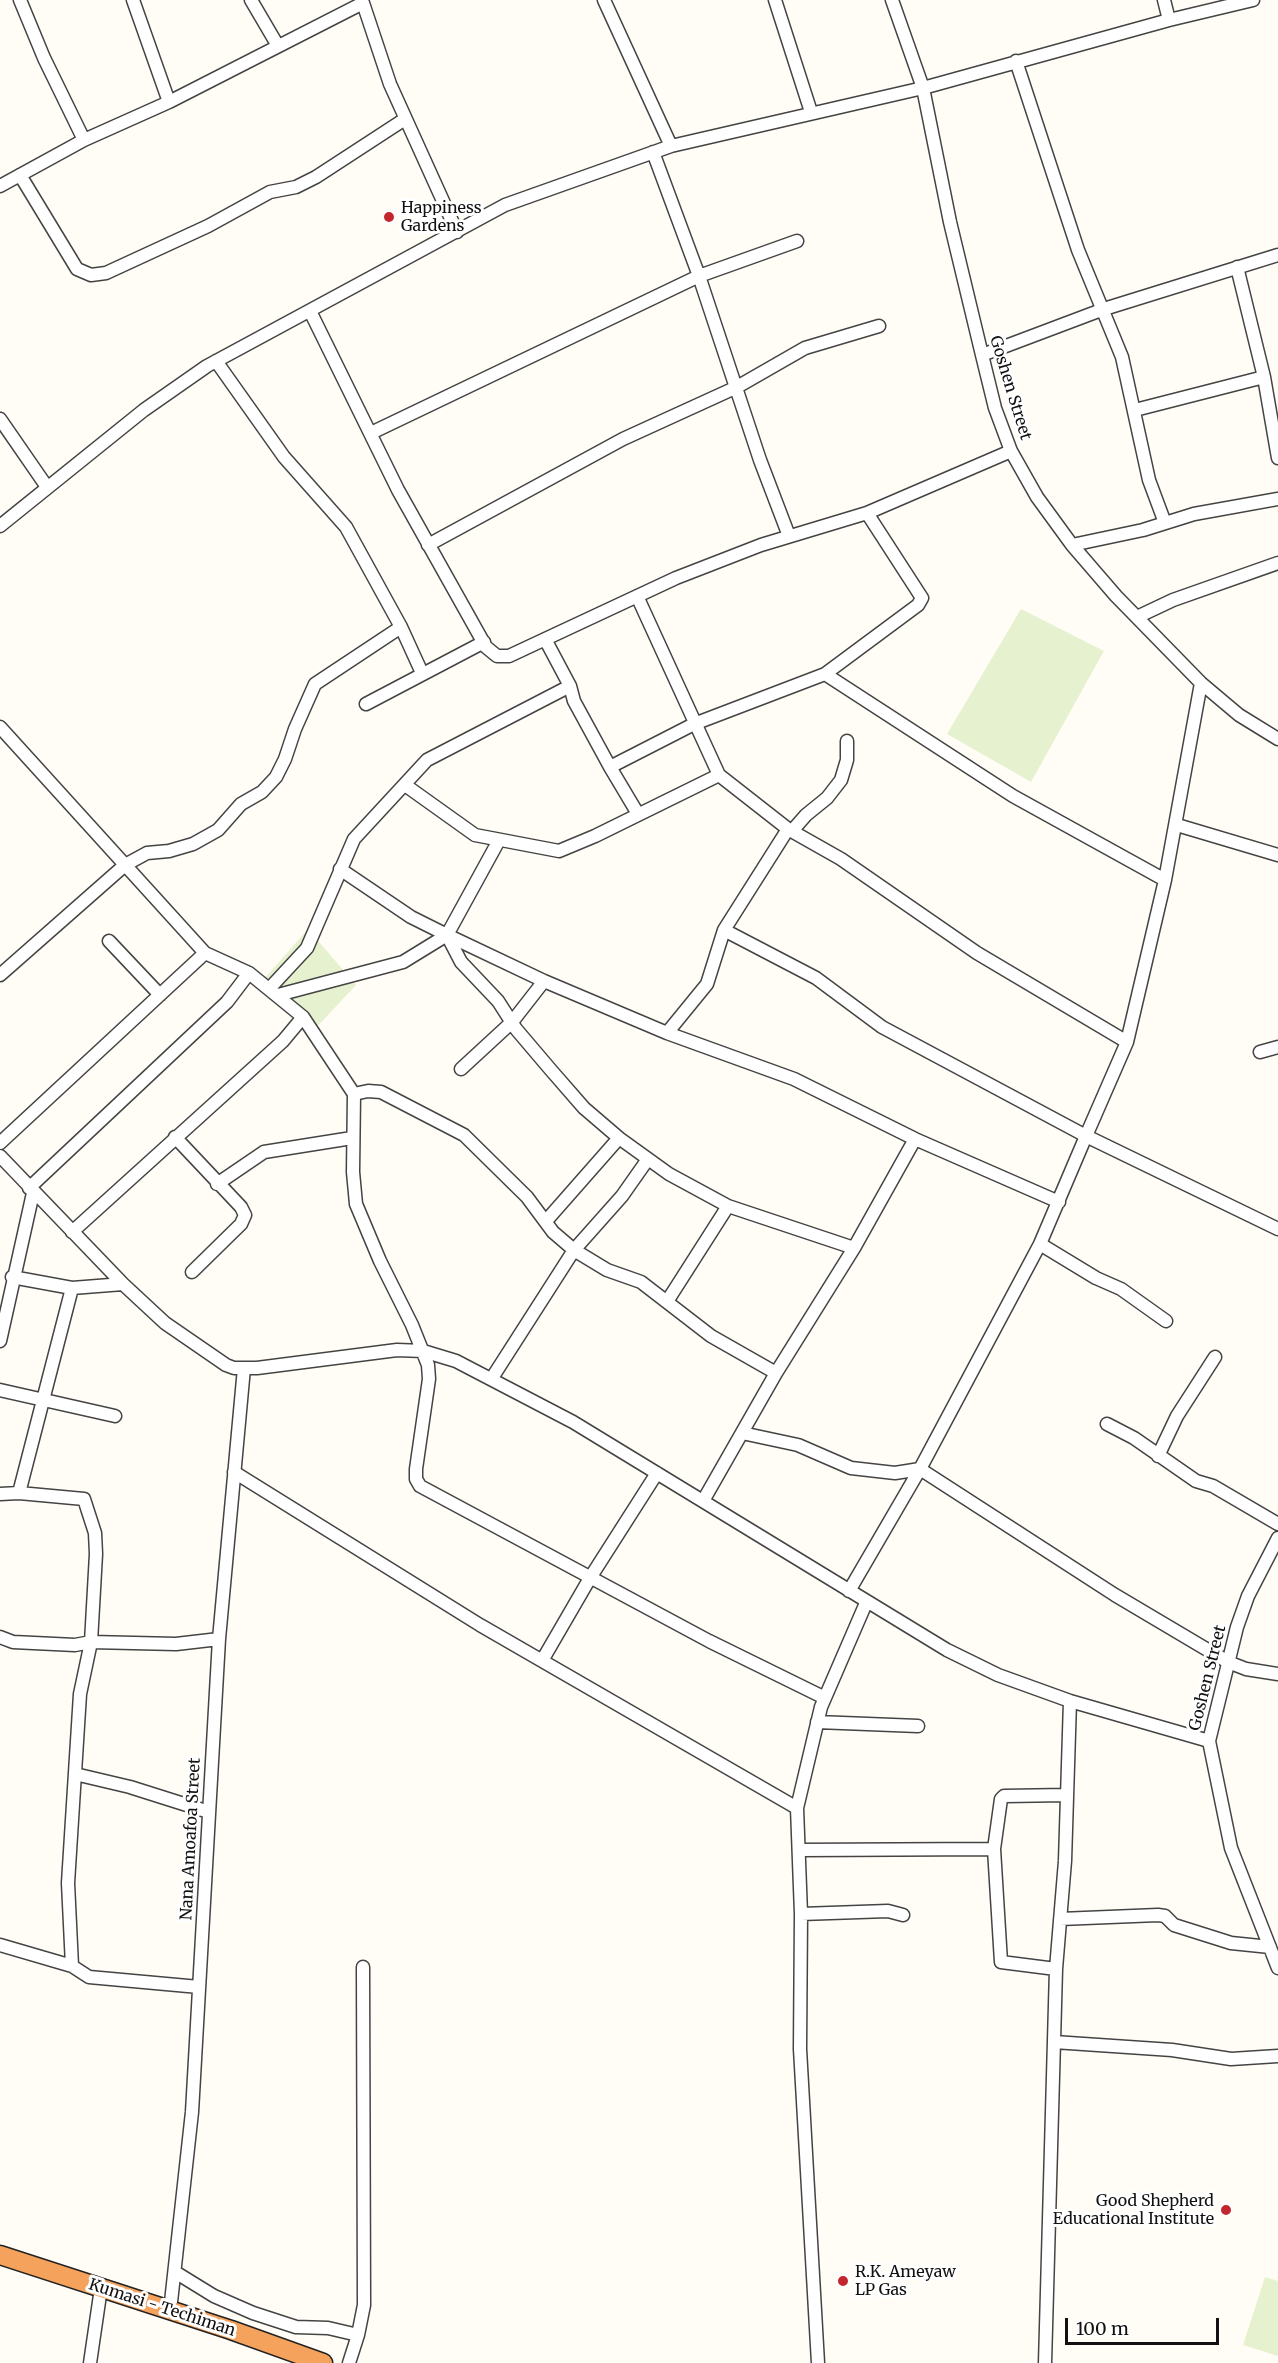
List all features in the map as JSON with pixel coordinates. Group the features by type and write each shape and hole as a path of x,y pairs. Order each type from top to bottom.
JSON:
{"highway":[{"name":"Kumasi - Techiman","path":"0,2255 323,2363"}],"street":[{"path":"20,0 44,58 84,140"},
{"path":"133,0 168,102"},
{"path":"251,0 278,46"},
{"path":"604,0 671,146"},
{"path":"775,0 811,111"},
{"name":"Goshen Street","path":"892,0 923,88 950,222 982,355 995,408 1011,451 1037,497 1072,545 1137,617 1200,683 1239,715 1278,739"},
{"path":"1164,0 1169,20"},
{"path":"0,526 144,410 216,361 505,205 671,146 811,111 923,88 1169,20 1253,0"},
{"path":"1,182 20,175 84,140 168,102 363,1 390,84 456,232"},
{"path":"1016,61 1078,249 1122,357 1149,480 1165,523"},
{"path":"20,175 77,269 91,275 106,273 208,226 270,192 296,187 316,177 405,119"},
{"path":"653,152 699,276 760,460 789,536"},
{"path":"370,433 699,276 797,241"},
{"path":"982,355 1104,309 1278,255"},
{"path":"1238,267 1264,377 1278,458"},
{"path":"310,311 428,545 483,642 497,656 509,656 687,574 789,536 867,513 1011,451"},
{"path":"428,545 623,439 737,387 805,348 879,326"},
{"path":"216,361 284,457 346,527 401,627 422,673"},
{"path":"1135,410 1264,377"},
{"path":"0,419 47,487"},
{"path":"1072,545 1194,514 1278,500"},
{"path":"610,767 694,724 825,674 918,605 922,598 867,513"},
{"path":"1137,617 1173,600 1278,563"},
{"path":"637,596 719,775 790,830 841,859 977,953 1127,1042"},
{"path":"0,975 125,865 147,853 169,851 193,844 218,830 241,804 262,792 276,777 285,759 295,729 315,684 401,627"},
{"path":"544,639 570,686 574,701 638,814"},
{"path":"366,704 483,642"},
{"path":"825,674 1013,796 1165,880"},
{"path":"849,1591 920,1469 1040,1244 1127,1042 1177,825 1200,683"},
{"path":"274,992 307,948 354,839 427,760 570,686"},
{"path":"0,728 206,953 249,973 303,1017 354,1094 352,1138 356,1204 423,1351 429,1379 416,1468 416,1479 420,1486 709,1641 825,1698"},
{"path":"667,1033 707,984 724,930 790,830 827,798 841,780 847,760 847,741"},
{"path":"405,785 475,835 498,842 559,851 719,775"},
{"path":"1177,825 1278,855"},
{"path":"274,992 403,963 447,934 498,842"},
{"path":"340,869 411,916 544,981 667,1033 794,1079 915,1139 1059,1202"},
{"path":"724,930 816,978 882,1027 1086,1136 1278,1229"},
{"path":"447,934 454,953 498,1001 512,1022 585,1108 619,1138 697,1191 728,1206 854,1248"},
{"path":"109,941 160,995"},
{"path":"0,1143 206,953"},
{"path":"0,1341 31,1190 227,1002 249,973"},
{"path":"461,1069 512,1022 544,981"},
{"path":"72,1232 275,1048 303,1017"},
{"path":"1260,1052 1278,1047"},
{"path":"354,1094 368,1091 381,1092 464,1136 496,1164 553,1232 574,1250 608,1270 641,1282 668,1300 718,1341 776,1373"},
{"path":"175,1137 242,1208 245,1215 241,1224 192,1272"},
{"path":"217,1184 251,1158 264,1152 352,1138"},
{"path":"546,1221 619,1138"},
{"path":"703,1501 776,1373 854,1248 915,1139"},
{"path":"0,1156 123,1284 165,1323 214,1358 234,1368 397,1350 423,1351 456,1361 573,1422 866,1603 970,1661 998,1675 1070,1701 1209,1742"},
{"path":"492,1378 574,1250 622,1196 648,1159"},
{"path":"668,1300 728,1206"},
{"path":"1040,1244 1096,1278 1120,1289 1166,1321"},
{"path":"12,1277 72,1288 123,1284"},
{"path":"19,1493 72,1288"},
{"path":"1158,1456 1177,1416 1215,1357"},
{"name":"Nana Amoafoa Street","path":"171,2311 192,2112 219,1639 244,1368"},
{"path":"0,1390 115,1416"},
{"path":"1107,1424 1134,1438 1196,1481 1213,1486 1278,1524"},
{"path":"742,1433 798,1445 851,1468 895,1473 920,1469 1115,1595 1228,1662 1246,1669 1278,1674"},
{"path":"234,1472 480,1624 797,1808"},
{"path":"543,1659 590,1578 657,1473"},
{"path":"0,1494 19,1493 84,1499 95,1533 91,1642 80,1694 68,1883 72,1966"},
{"name":"Goshen Street","path":"1278,1538 1248,1596 1228,1662 1209,1742 1232,1848 1278,1968"},
{"path":"818,2363 800,2049 801,1914 797,1808 809,1765 817,1722 825,1698 866,1603"},
{"path":"0,1637 13,1642 75,1645 91,1642 176,1644 219,1639"},
{"path":"1045,2363 1056,1969 1067,1795 1070,1701"},
{"path":"817,1722 918,1726"},
{"path":"75,1774 130,1787 209,1812"},
{"path":"1056,1969 1001,1962 994,1849 1001,1799 1004,1796 1067,1795"},
{"path":"800,1850 994,1849"},
{"path":"801,1914 888,1911 903,1915"},
{"path":"1060,1919 1158,1915 1165,1916 1174,1924 1231,1943 1270,1947"},
{"path":"0,1945 72,1966 88,1977 198,1986"},
{"path":"349,2363 358,2335 365,2285 363,1966"},
{"path":"1054,2042 1172,2050 1231,2060 1278,2056"},
{"path":"175,2272 214,2296 253,2313 296,2327 328,2328 358,2335"},
{"path":"90,2363 101,2289"}],"green space":[{"path":"1021,609 1104,651 1031,782 947,734"},
{"path":"308,929 356,985 313,1031 264,979"},
{"path":"1265,2277 1278,2281 1278,2356 1243,2345"}],"place":[{"name":"Happiness Gardens","path":"389,217"},
{"name":"Good Shepherd Educational Institute","path":"1226,2210"},
{"name":"R.K. Ameyaw LP Gas","path":"843,2281"}]}
